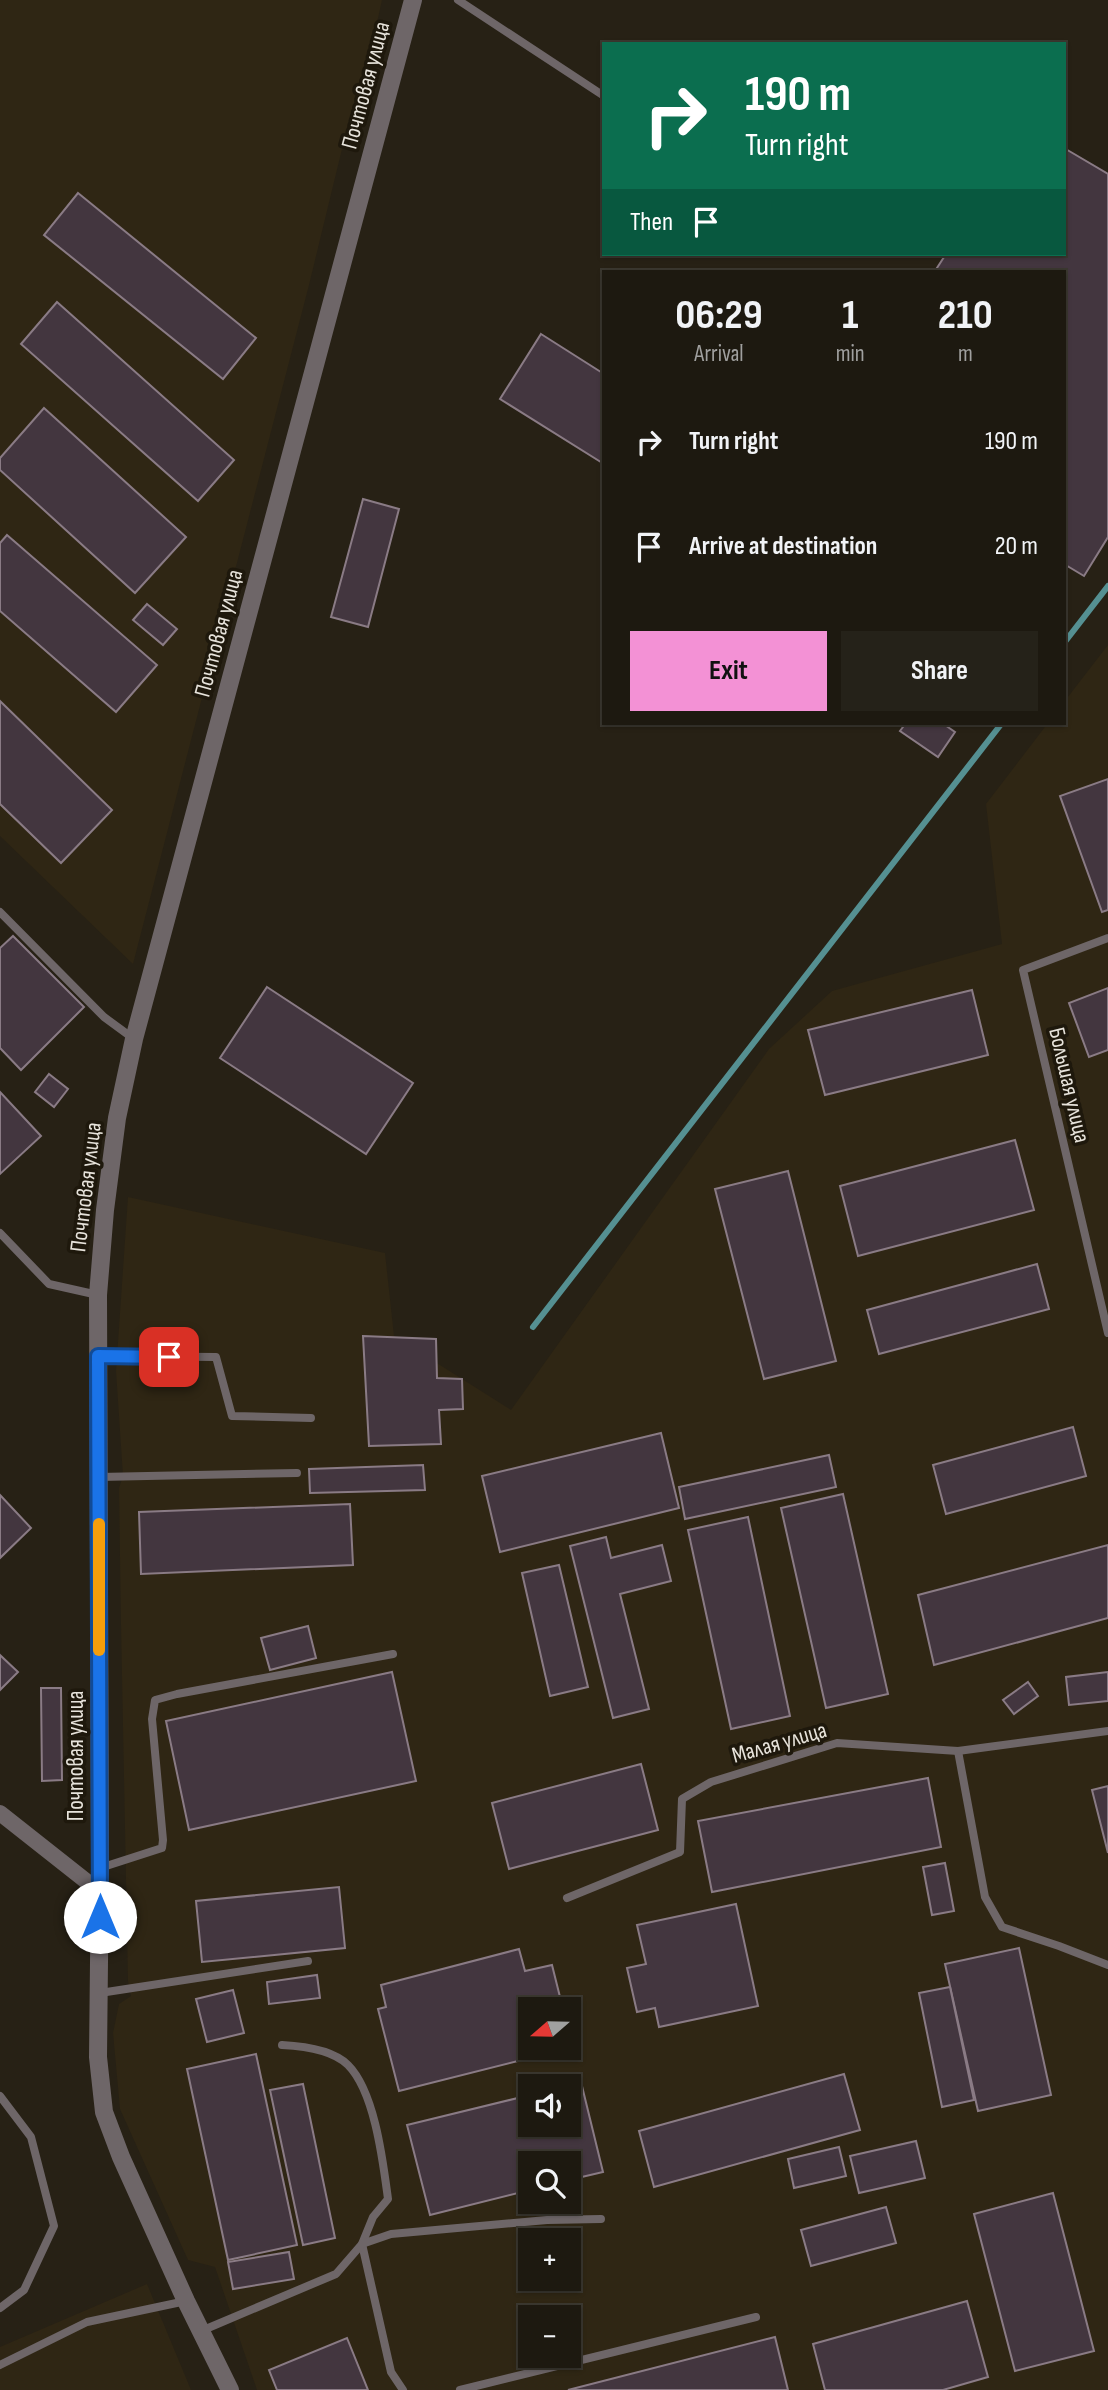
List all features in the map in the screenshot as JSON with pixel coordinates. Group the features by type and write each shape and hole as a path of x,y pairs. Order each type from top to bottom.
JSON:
{"street":[{"name":"Почтовая улица","path":"230,2390 186,2301 121,2157 104,2112 98,2057 98,1295 105,1210 117,1118 134,1039 413,0"},
{"path":"0,1813 100,1892"}],"lane":[{"path":"458,0 602,95"},
{"path":"0,912 104,1017 134,1039"},
{"name":"Большая улица","path":"1108,938 1023,970 1108,1333"},
{"path":"0,1233 49,1284 98,1295"},
{"path":"98,1356 216,1357 232,1416 311,1418"},
{"path":"99,1477 297,1473"},
{"path":"100,1868 162,1848 152,1719 155,1700 190,1691 393,1654"},
{"name":"Малая улица","path":"567,1898 680,1852 682,1799 711,1782 837,1743 958,1751 1108,1731"},
{"path":"958,1751 985,1897 1002,1927 1108,1965"},
{"path":"100,1993 308,1961"},
{"path":"201,2331 336,2274 362,2244 373,2217 388,2199 381,2148 365,2092 348,2064 314,2047 282,2045"},
{"path":"0,2096 31,2137 54,2226 23,2290 0,2308"},
{"path":"362,2244 391,2234 547,2220 601,2219"},
{"path":"362,2244 391,2372 403,2390"},
{"path":"0,2365 87,2322 186,2301"},
{"path":"460,2390 756,2317"}],"shaded area":[{"path":"0,0 382,0 369,59 350,116 309,285 133,964 0,836"},
{"path":"1108,645 1108,2390 257,2390 215,2267 188,2260 120,2109 113,2033 119,2004 131,1996 128,1981 121,1625 119,1488 123,1476 116,1371 128,1197 385,1253 394,1336 511,1410 769,1049 832,991 1002,944 986,804 1046,725 1066,725 1066,699"},
{"path":"147,2284 191,2390 0,2390 0,2347"}],"building":[{"path":"1066,149 1108,174 1108,537 1084,576 1066,565 1066,270 936,270 945,256 1066,256"},
{"path":"78,193 256,338 223,379 44,235"},
{"path":"57,302 234,460 198,501 21,344"},
{"path":"541,334 602,373 602,463 500,399"},
{"path":"44,408 186,537 135,593 0,470 0,458"},
{"path":"363,499 399,509 368,627 331,617"},
{"path":"7,535 157,665 116,712 0,611 0,543"},
{"path":"147,604 177,629 163,645 133,620"},
{"path":"0,701 112,810 61,863 0,804"},
{"path":"904,725 945,725 955,732 938,757 900,731"},
{"path":"1108,779 1108,910 1102,912 1060,796"},
{"path":"13,936 84,1007 21,1070 0,1048 0,948"},
{"path":"267,987 413,1083 366,1154 220,1058"},
{"path":"1108,988 1108,1050 1089,1057 1069,1003"},
{"path":"972,990 988,1055 825,1095 808,1030"},
{"path":"49,1074 68,1089 54,1107 35,1092"},
{"path":"0,1092 41,1136 0,1174"},
{"path":"1015,1140 1034,1210 858,1256 840,1186"},
{"path":"788,1171 836,1361 764,1379 715,1189"},
{"path":"1037,1264 1049,1309 879,1354 867,1310"},
{"path":"363,1336 436,1339 437,1378 462,1379 463,1409 439,1410 441,1444 369,1446"},
{"path":"1073,1427 1086,1476 946,1514 933,1465"},
{"path":"661,1433 679,1508 500,1552 482,1476"},
{"path":"829,1455 836,1487 685,1519 679,1487"},
{"path":"423,1465 425,1490 310,1493 309,1469"},
{"path":"843,1494 888,1694 826,1708 781,1508"},
{"path":"0,1495 31,1528 0,1558"},
{"path":"350,1504 353,1565 141,1574 139,1512"},
{"path":"748,1517 790,1716 731,1729 688,1530"},
{"path":"606,1537 611,1558 662,1545 671,1581 620,1594 649,1709 613,1718 570,1546"},
{"path":"1108,1545 1108,1618 934,1665 918,1595"},
{"path":"559,1565 588,1687 550,1696 522,1573"},
{"path":"308,1626 316,1658 270,1670 261,1638"},
{"path":"0,1655 18,1672 0,1690"},
{"path":"392,1672 416,1781 189,1830 166,1721"},
{"path":"1108,1672 1108,1701 1069,1705 1066,1677"},
{"path":"1028,1682 1038,1696 1014,1714 1003,1700"},
{"path":"41,1688 61,1688 62,1780 42,1781"},
{"path":"641,1764 658,1830 509,1869 492,1803"},
{"path":"928,1778 941,1847 712,1892 698,1821"},
{"path":"1108,1786 1108,1853 1092,1790"},
{"path":"945,1863 954,1911 932,1915 923,1867"},
{"path":"339,1887 345,1948 202,1962 196,1901"},
{"path":"736,1904 758,2006 659,2027 655,2008 637,2012 627,1968 646,1964 637,1925"},
{"path":"1019,1948 1051,2095 978,2111 945,1964"},
{"path":"519,1949 525,1971 552,1965 560,1997 518,1997 518,2060 522,2060 399,2091 378,2009 386,2007 381,1985"},
{"path":"317,1975 320,1998 269,2004 267,1982"},
{"path":"950,1987 974,2100 942,2107 919,1993"},
{"path":"233,1990 244,2033 207,2042 196,1999"},
{"path":"256,2054 297,2245 228,2260 187,2069"},
{"path":"844,2074 860,2130 654,2187 639,2131"},
{"path":"581,2082 603,2172 581,2177 581,2151 518,2151 518,2193 430,2215 407,2125 518,2098 518,2137 581,2137"},
{"path":"303,2084 335,2238 303,2245 270,2090"},
{"path":"916,2141 925,2178 859,2193 850,2156"},
{"path":"839,2147 846,2176 794,2188 788,2159"},
{"path":"1053,2193 1094,2351 1015,2371 974,2214"},
{"path":"886,2207 896,2243 811,2266 801,2230"},
{"path":"289,2252 294,2279 233,2289 228,2262"},
{"path":"967,2301 988,2377 943,2390 825,2390 813,2344"},
{"path":"775,2337 788,2390 568,2390"},
{"path":"347,2338 368,2390 277,2390 269,2370"}],"waterway":[{"path":"1066,640 1108,586"},
{"path":"533,1327 1000,725"}],"slow traffic":[{"path":"99,1524 99,1650"}],"route":[{"path":"100,1917 98,1356 169,1357"}]}
